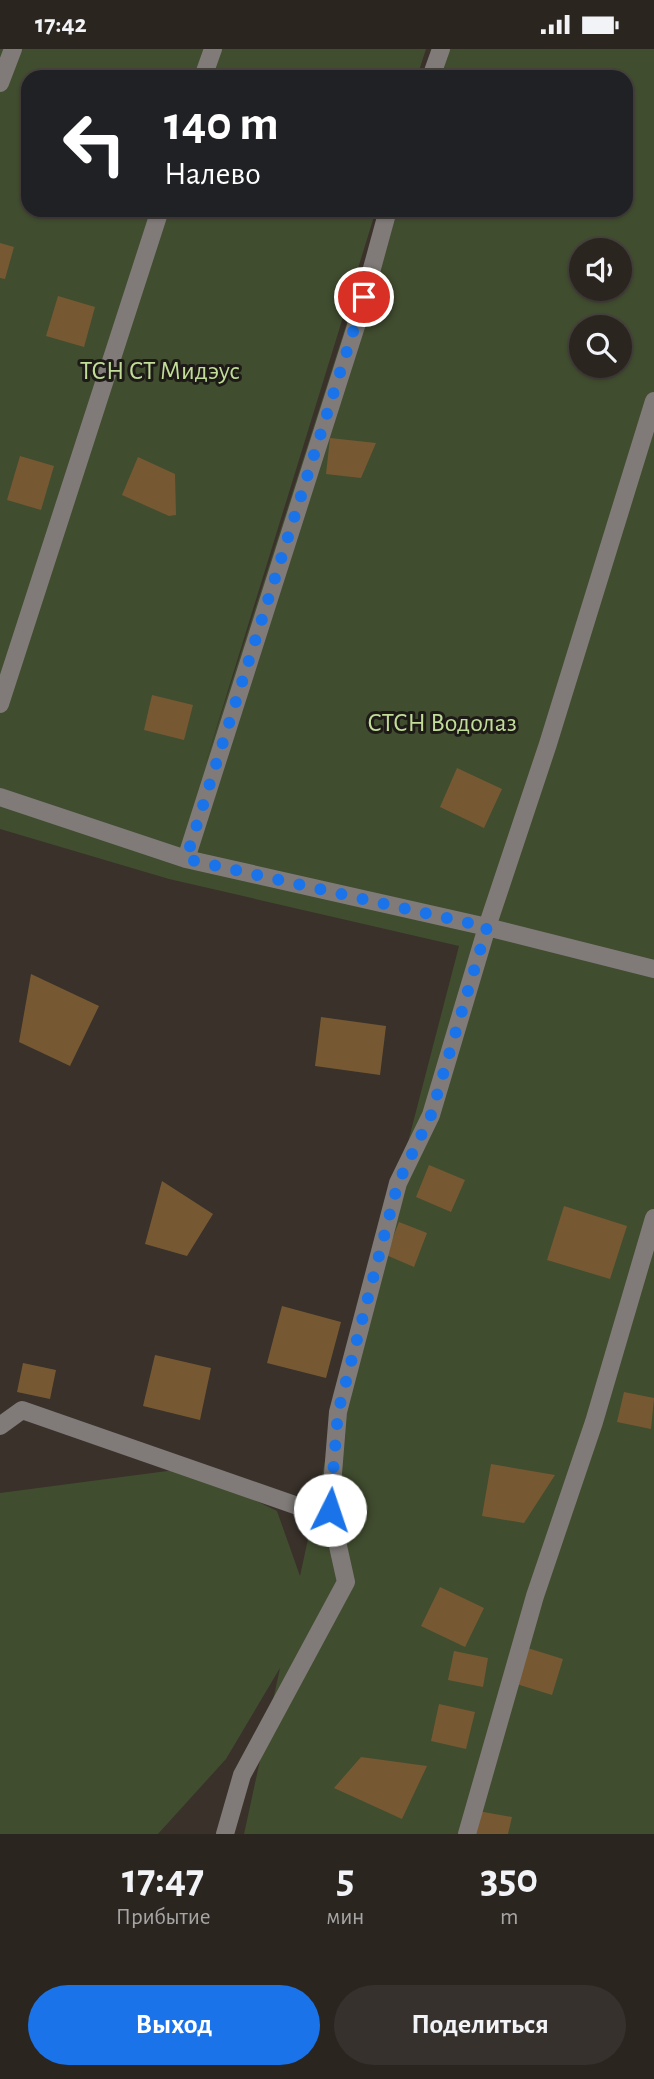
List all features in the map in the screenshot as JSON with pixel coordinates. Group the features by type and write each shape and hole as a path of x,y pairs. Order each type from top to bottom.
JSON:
{"street":[{"path":"0,83 13,49"},
{"path":"205,70 212,49"},
{"path":"434,70 441,49"},
{"path":"0,704 158,217"},
{"path":"186,859 357,323 386,217"},
{"path":"225,1834 242,1775 346,1582 330,1510 338,1412 398,1183 431,1115 487,927 548,744 654,401"},
{"path":"0,797 186,859 487,927 654,969"},
{"path":"467,1834 535,1597 594,1422 654,1218"},
{"path":"0,1426 23,1410 332,1518"}],"green space":[{"name":"СТСН Водолаз","path":"0,49 426,49 419,70 21,70 21,217 374,217 205,765 381,217 633,217 633,70 427,70 434,49 654,49 654,1834 244,1834 280,1668 226,1759 158,1834 0,1834 0,1493 190,1468 277,1511 300,1576 325,1461 459,946 169,879 0,829"}],"building":[{"path":"0,243 14,247 5,279 0,278"},
{"path":"58,296 95,307 84,347 46,336"},
{"path":"330,438 376,443 361,478 326,474"},
{"path":"20,456 54,466 41,510 7,500"},
{"path":"138,457 175,474 176,515 169,516 122,495"},
{"path":"152,695 193,705 184,740 144,730"},
{"path":"457,768 502,789 484,828 440,807"},
{"path":"31,974 99,1006 70,1066 19,1042"},
{"path":"321,1017 386,1026 380,1075 315,1066"},
{"path":"429,1165 465,1180 451,1212 416,1197"},
{"path":"162,1181 213,1214 187,1256 145,1244"},
{"path":"564,1206 627,1226 610,1279 547,1260"},
{"path":"399,1222 427,1233 414,1267 386,1255"},
{"path":"282,1306 341,1322 326,1378 267,1363"},
{"path":"155,1355 211,1368 200,1420 143,1406"},
{"path":"23,1363 56,1370 50,1399 17,1392"},
{"path":"624,1392 654,1398 651,1429 617,1422"},
{"path":"491,1464 555,1475 524,1523 482,1516"},
{"path":"440,1587 484,1608 465,1647 421,1626"},
{"path":"521,1646 563,1659 552,1695 510,1682"},
{"path":"454,1651 488,1658 483,1687 448,1680"},
{"path":"439,1704 475,1712 466,1749 431,1741"},
{"path":"361,1757 427,1766 402,1819 334,1788"},
{"path":"478,1811 512,1817 508,1834 473,1834"}],"route":[{"path":"330,1510 338,1412 398,1183 431,1115 487,927 186,859 364,297"}],"park label":[{"name":"ТСН СТ Мидэус","path":"160,371"}]}
